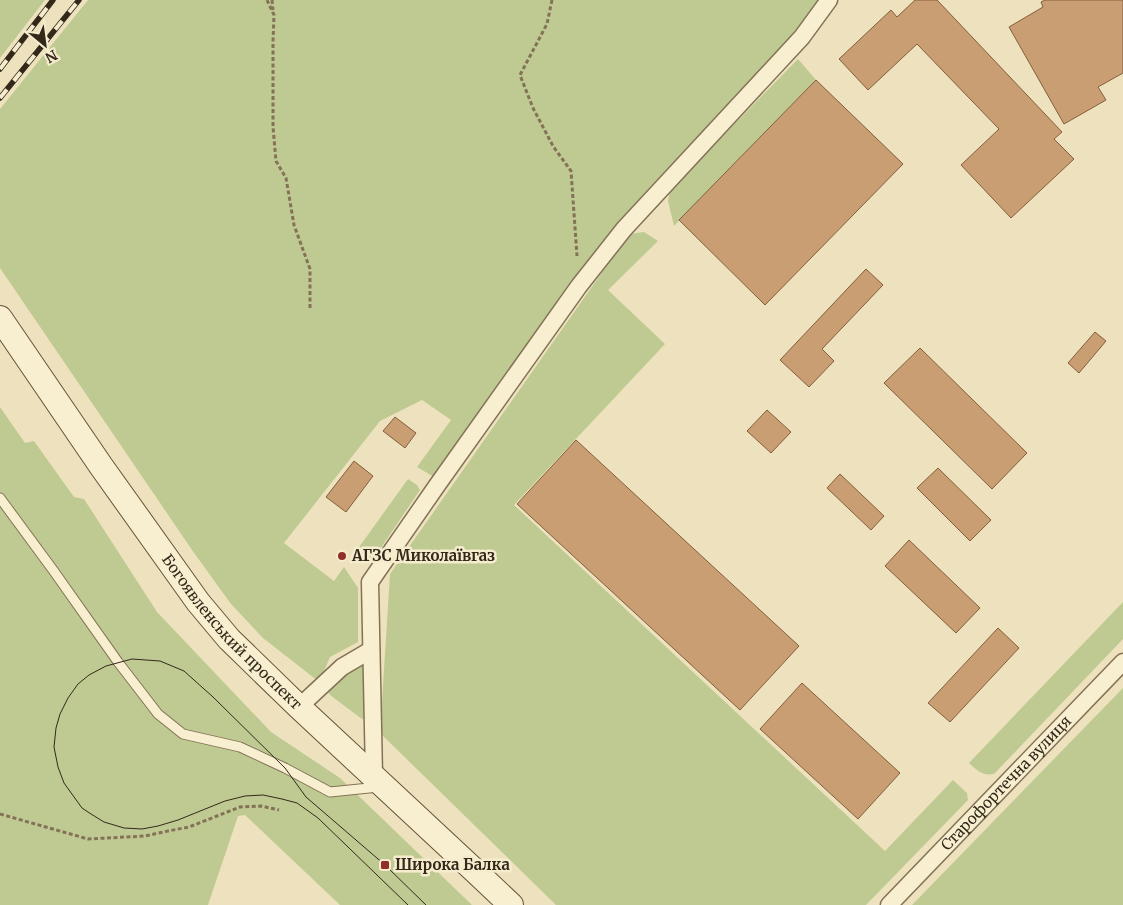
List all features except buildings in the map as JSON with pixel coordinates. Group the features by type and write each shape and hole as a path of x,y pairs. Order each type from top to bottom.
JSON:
{"main road":[{"name":"Богоявленський проспект","path":"0,318 101,466 198,602 229,639 511,905"}],"street":[{"path":"379,781 370,582 579,286 624,229 802,37 828,0"},
{"path":"299,707 342,667 372,650"},
{"name":"Старофортечна вулиця","path":"889,905 1123,662"}],"lane":[{"path":"0,498 118,662 158,714 183,734 240,747 330,792 379,781"}],"path":[{"path":"267,0 274,15"},
{"path":"272,0 274,15 273,128 276,161 286,178 294,225 310,269 310,308"},
{"path":"552,0 547,24 520,75 533,108 553,146 571,171 579,286"},
{"path":"0,814 88,839 145,836 189,827 240,807 261,806 279,810"}],"green space":[{"path":"0,0 45,0 0,58"},
{"path":"88,0 818,0 796,30 617,223 570,283 434,477 417,467 451,420 422,400 380,421 284,543 334,581 344,567 358,588 358,642 330,657 318,681 263,638 231,604 192,550 0,268 0,109"},
{"path":"798,59 816,80 674,226 668,201 670,190"},
{"path":"644,232 658,241 608,290 665,344 514,505 885,851 953,780 967,793 968,800 866,905 556,905 380,733 390,574 629,234"},
{"path":"0,407 25,443 34,441 74,497 84,499 157,612 271,732 340,778 472,905 340,905 245,815 238,816 208,905 0,905"},
{"path":"408,479 417,485 420,490 374,558 369,559 357,550"},
{"path":"1123,602 1123,639 994,774 983,774 969,763"},
{"path":"362,664 365,665 365,718 362,719 330,695 328,691 329,688"},
{"path":"1123,688 1123,905 912,905"}],"tram line":[{"path":"408,905 318,818 297,803 263,795 245,796 225,801 178,820 142,829 124,828 104,822 82,808 64,783 58,767 54,747 56,728 68,698 78,684 89,675 106,666 132,659 160,661 184,671 285,768 306,797 385,865 426,905"}],"railway":[{"path":"0,69 53,0"},
{"path":"0,98 79,0"}],"place":[{"name":"АГЗС Миколаївгаз","path":"342,556"},
{"name":"Широка Балка","path":"385,865"}]}
